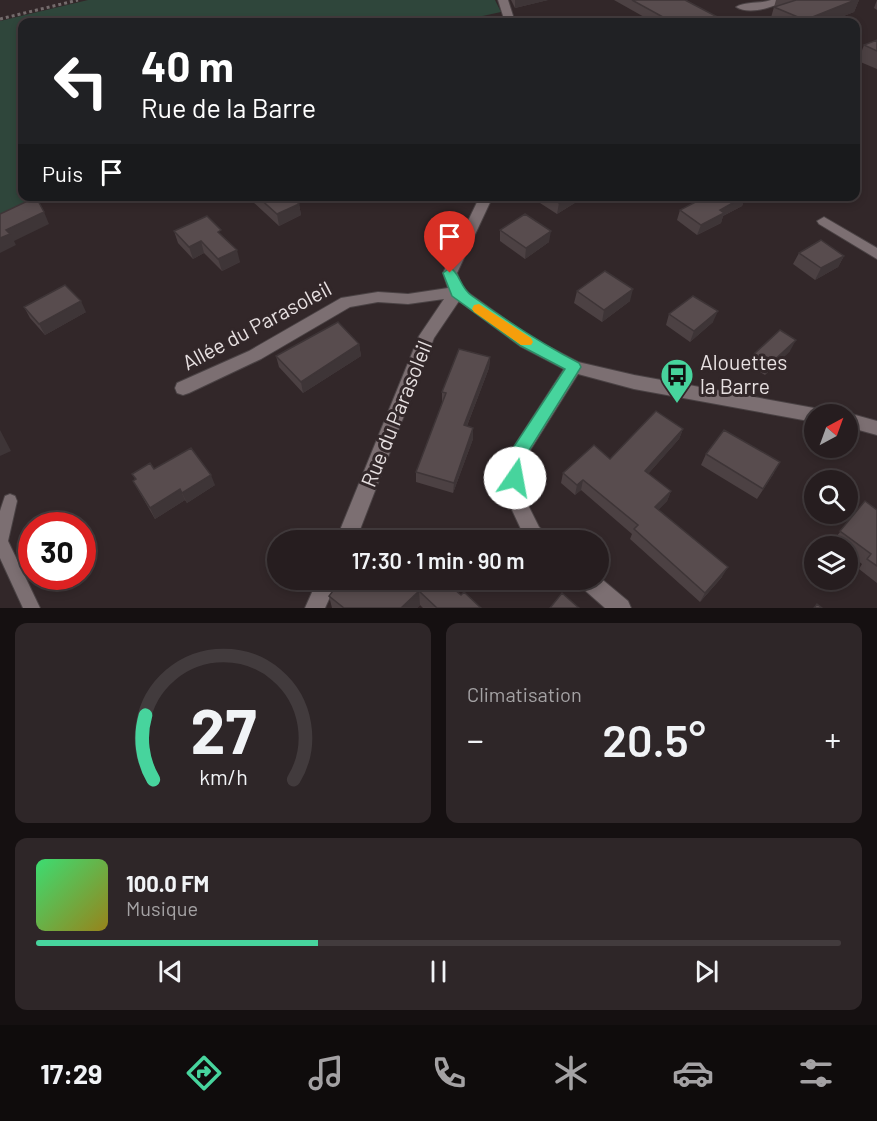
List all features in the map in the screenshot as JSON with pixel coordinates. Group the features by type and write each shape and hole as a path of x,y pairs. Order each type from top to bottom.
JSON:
{"street":[{"path":"503,0 509,18"},
{"path":"741,8 760,7 780,0"},
{"path":"484,201 450,273 457,292 526,342 574,367 634,382 804,413"},
{"path":"824,221 877,254"},
{"name":"Allée du Parasoleil","path":"183,388 255,355 346,302 378,297 408,299 457,292"},
{"name":"Rue du Parasoleil","path":"350,530 427,336 457,292"},
{"path":"531,530 515,497 515,459 574,367"},
{"path":"858,423 877,428"},
{"path":"315,608 323,590"},
{"path":"600,590 621,608"}],"lane":[{"path":"10,501 0,541 32,608"}],"path":[{"path":"0,19 78,0"}],"green space":[{"path":"88,0 495,0 501,12 473,18 18,18 18,201 35,201 0,217 0,21"}],"building":[{"path":"632,0 685,0 719,18 665,18"},
{"path":"796,0 855,0 810,18 800,18 774,7"},
{"path":"877,40 877,51 864,45"},
{"path":"28,201 38,201 44,212 6,230 10,234 0,238 0,214"},
{"path":"263,201 296,201 299,204 277,214"},
{"path":"697,201 736,201 720,210 724,213 701,225 680,210"},
{"path":"525,214 551,231 526,248 500,230"},
{"path":"207,216 221,230 218,232 237,250 218,259 201,241 189,247 174,231"},
{"path":"821,240 844,256 821,268 799,253"},
{"path":"605,271 633,289 604,310 577,291"},
{"path":"65,285 81,301 39,324 24,307"},
{"path":"693,296 718,311 694,331 669,314"},
{"path":"338,322 359,344 301,382 276,356"},
{"path":"780,330 796,340 770,364 754,354"},
{"path":"459,349 490,357 464,425 473,428 454,483 416,472 446,393 442,392"},
{"path":"656,411 683,429 645,471 671,491 655,507 728,567 705,593 634,529 638,525 583,480 577,485 563,473 594,445 610,459"},
{"path":"724,430 780,462 763,489 706,454"},
{"path":"191,448 211,475 182,493 180,489 150,508 133,481 136,479 132,474 150,463 154,469"},
{"path":"865,501 877,510 877,566 867,559 871,554 858,544 858,536 847,536 840,531 846,524 858,524 858,509"},
{"path":"334,590 455,590 461,595 464,592 481,608 437,608 419,591 401,608 344,608 329,596"},
{"path":"562,593 579,608 550,608"}],"slow traffic":[{"path":"479,309 526,342"}],"place":[{"name":"Alouettes la Barre","path":"677,404"}],"route":[{"path":"450,273 457,292 526,342 574,367 515,459 515,478"}]}
